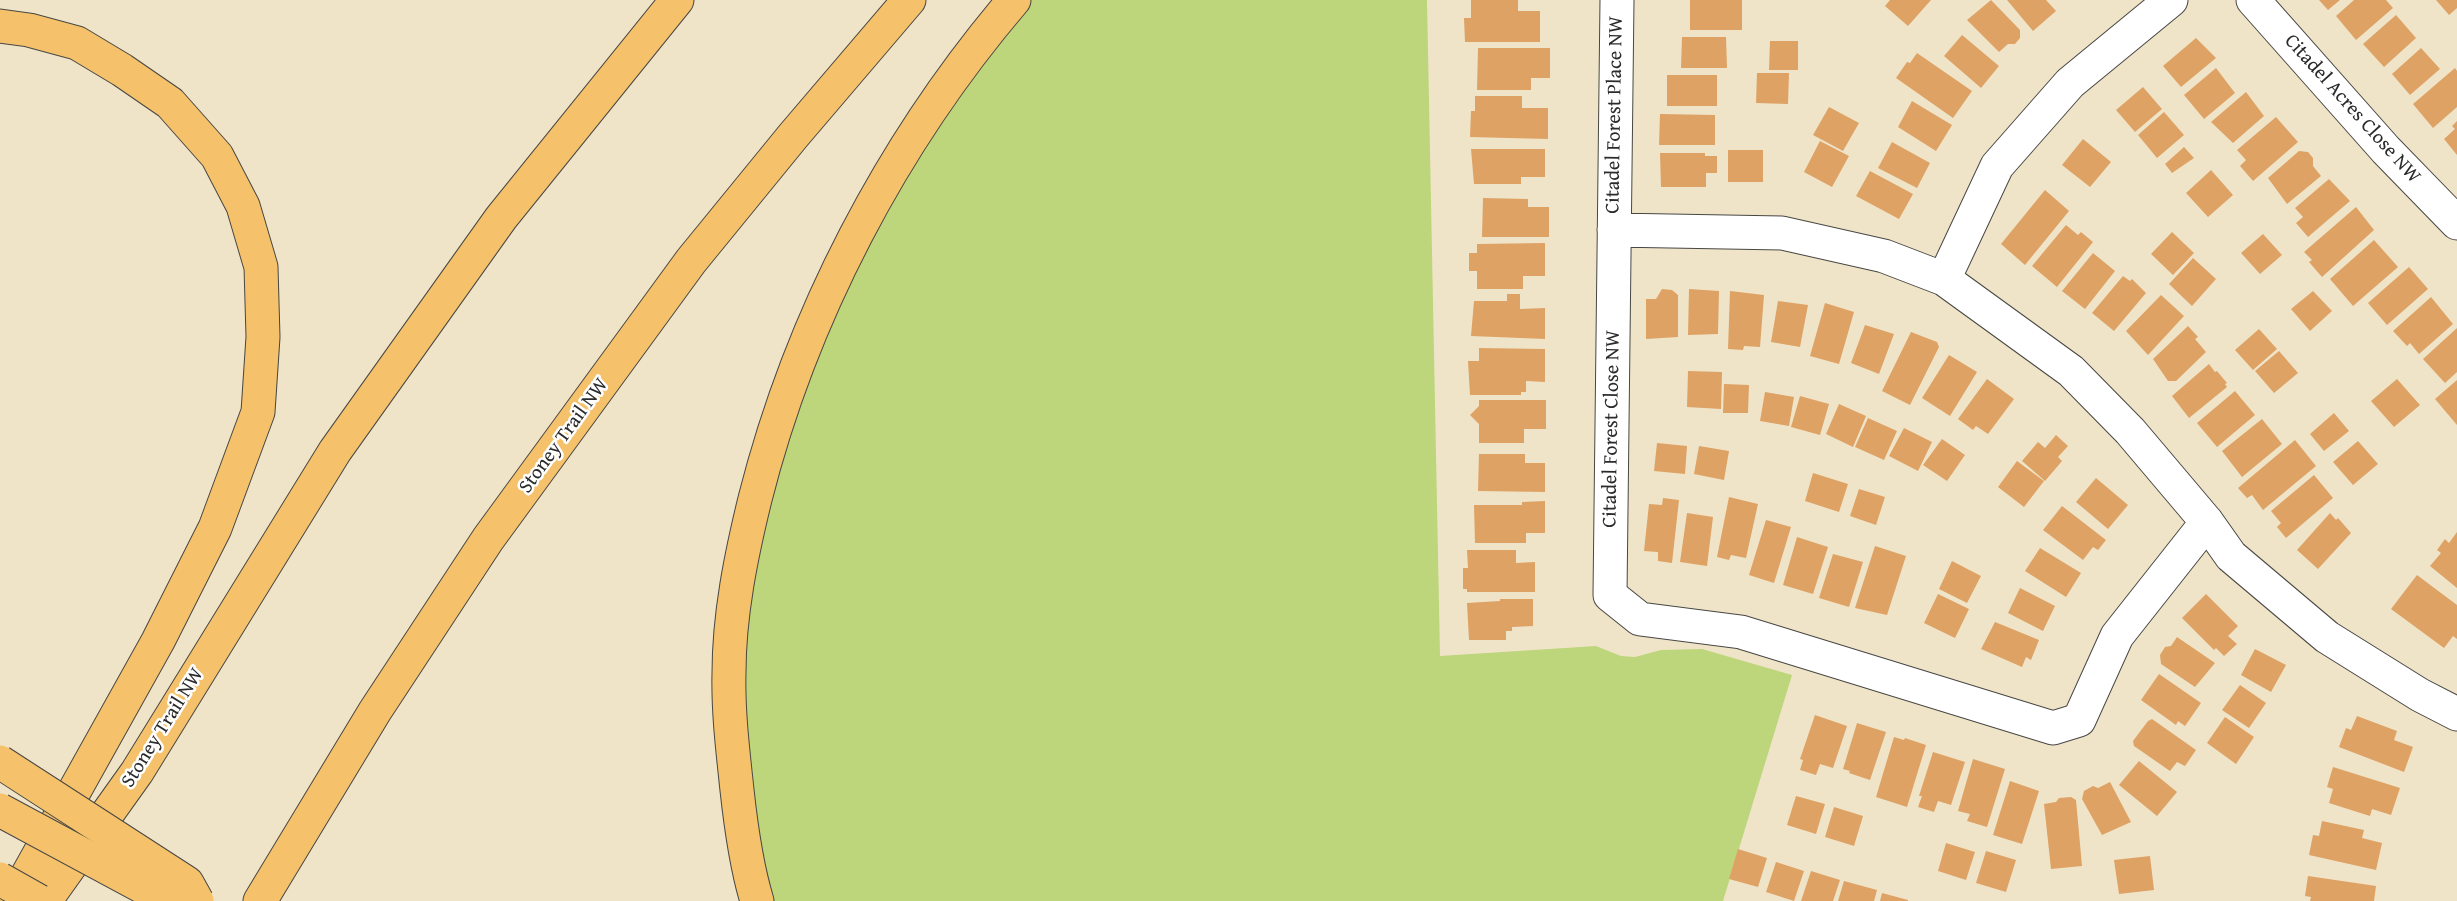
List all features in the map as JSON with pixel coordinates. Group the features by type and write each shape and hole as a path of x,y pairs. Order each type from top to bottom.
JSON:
{"main road":[{"name":"Stoney Trail NW","path":"45,901 137,772 335,451 501,218 677,0"},
{"name":"Stoney Trail NW","path":"260,901 375,711 488,539 691,261 793,136 909,0"},
{"path":"757,901 741,820 732,746 729,672 735,600 747,530 770,440 789,382 830,289 878,195 923,121 992,26 1014,0"},
{"path":"0,26 29,30 77,43 122,70 170,103 216,156 243,206 261,267 263,337 258,412 215,528 153,651 13,901"},
{"path":"0,762 187,884 197,901"},
{"path":"0,810 169,901"},
{"path":"0,879 39,901"}],"street":[{"name":"Citadel Forest Place NW","path":"1614,230 1617,0"},
{"path":"1944,279 1997,166 2070,83 2171,0"},
{"name":"Citadel Acres Close NW","path":"2253,0 2386,150 2455,217"},
{"path":"1614,230 1782,233 1884,256 1944,279 2071,370 2130,431 2207,522 2231,556 2327,637 2420,695 2457,714"},
{"name":"Citadel Forest Close NW","path":"1614,230 1610,595 1640,619 1741,632 2053,728 2079,720 2116,636 2207,522"}],"green space":[{"path":"1028,0 1427,0 1440,656 1596,646 1621,656 1635,657 1661,650 1702,649 1792,675 1723,901 771,901 745,812 739,636 775,455 847,271 934,130"}],"building":[{"path":"1471,0 1518,0 1518,11 1540,11 1540,42 1465,42 1464,18 1471,18"},
{"path":"1690,0 1742,0 1742,30 1690,30"},
{"path":"1890,0 1931,0 1908,26 1885,6"},
{"path":"1991,0 2020,30 2020,38 2015,44 2008,44 1999,52 1967,20"},
{"path":"2007,0 2046,0 2056,11 2033,31"},
{"path":"2319,0 2340,0 2328,10"},
{"path":"2354,0 2386,0 2393,8 2356,40 2336,16"},
{"path":"2436,0 2457,0 2457,8 2449,15"},
{"path":"2396,15 2416,38 2384,67 2363,44"},
{"path":"1962,35 1999,66 1981,88 1944,56"},
{"path":"1682,37 1726,37 1727,68 1681,68"},
{"path":"2196,38 2216,58 2181,87 2163,66"},
{"path":"1770,41 1798,41 1798,70 1769,70"},
{"path":"1478,48 1550,48 1550,78 1531,78 1531,90 1477,90"},
{"path":"2421,48 2440,69 2410,95 2392,74"},
{"path":"1917,53 1972,91 1953,118 1896,78 1907,62 1910,63"},
{"path":"2216,68 2235,93 2204,119 2184,95"},
{"path":"2455,68 2457,71 2457,107 2433,128 2413,104"},
{"path":"1757,73 1789,73 1788,104 1756,103"},
{"path":"1667,75 1717,75 1717,106 1667,106"},
{"path":"2143,87 2162,109 2135,132 2116,110"},
{"path":"2246,92 2264,116 2233,143 2211,122"},
{"path":"1475,96 1522,96 1522,108 1548,108 1548,139 1470,137 1471,111 1475,111"},
{"path":"1912,101 1952,125 1936,151 1898,127"},
{"path":"1829,107 1859,123 1843,151 1813,135"},
{"path":"2164,112 2184,135 2157,158 2138,135"},
{"path":"1660,114 1715,115 1715,145 1659,145"},
{"path":"2276,117 2298,142 2253,181 2240,166 2246,160 2237,150"},
{"path":"2457,121 2457,155 2444,139 2455,129 2452,126"},
{"path":"2083,139 2111,162 2090,187 2062,165"},
{"path":"1820,141 1849,156 1832,187 1804,172"},
{"path":"1892,142 1930,163 1917,188 1878,168"},
{"path":"2184,147 2194,158 2172,173 2165,164"},
{"path":"1471,149 1545,149 1545,177 1521,177 1521,184 1474,184"},
{"path":"1728,150 1763,150 1763,182 1728,182"},
{"path":"2299,151 2308,152 2313,158 2313,166 2321,176 2287,204 2268,178"},
{"path":"1660,153 1705,153 1705,156 1717,156 1717,173 1706,173 1706,187 1661,187"},
{"path":"2211,170 2233,195 2208,217 2186,193"},
{"path":"1870,171 1913,194 1899,219 1856,196"},
{"path":"2329,179 2350,201 2308,237 2296,223 2303,217 2295,208"},
{"path":"2045,190 2069,211 2025,265 2001,244"},
{"path":"1483,198 1528,199 1528,207 1549,207 1549,237 1482,237"},
{"path":"2356,207 2374,230 2322,277 2309,262 2312,260 2304,252"},
{"path":"2066,225 2078,235 2081,232 2093,242 2057,287 2032,266"},
{"path":"2172,232 2194,253 2173,275 2151,254"},
{"path":"2263,234 2282,255 2260,274 2241,253"},
{"path":"2374,240 2398,267 2353,306 2330,279"},
{"path":"1545,243 1545,276 1523,276 1523,289 1477,289 1477,271 1469,271 1469,253 1477,253 1477,244"},
{"path":"2093,253 2115,271 2085,309 2062,291"},
{"path":"2193,258 2216,279 2192,306 2169,284"},
{"path":"2409,267 2428,289 2387,325 2368,303"},
{"path":"2123,276 2130,281 2132,279 2146,293 2114,331 2092,313"},
{"path":"1662,289 1672,290 1678,295 1678,337 1646,339 1646,299 1656,299"},
{"path":"1689,289 1719,291 1718,334 1688,335"},
{"path":"1730,291 1764,295 1760,347 1744,346 1743,350 1728,349"},
{"path":"2313,291 2332,311 2310,331 2291,309"},
{"path":"1507,294 1520,294 1520,309 1545,308 1545,339 1471,336 1474,301 1507,301"},
{"path":"2161,295 2184,316 2148,355 2126,331"},
{"path":"2431,297 2453,324 2419,354 2410,343 2407,346 2393,331"},
{"path":"1778,301 1808,305 1800,347 1771,342"},
{"path":"1825,303 1854,312 1839,364 1810,356"},
{"path":"1865,325 1894,334 1879,374 1851,363"},
{"path":"2188,326 2198,337 2195,339 2206,352 2176,381 2168,381 2153,359"},
{"path":"2457,328 2457,372 2445,383 2423,359"},
{"path":"2259,329 2277,349 2253,370 2235,350"},
{"path":"1911,332 1937,342 1939,347 1910,405 1882,391"},
{"path":"1479,348 1545,349 1545,382 1526,381 1526,392 1521,392 1521,395 1470,395 1468,361 1479,361"},
{"path":"2279,351 2298,373 2274,393 2255,371"},
{"path":"1949,355 1977,372 1950,416 1922,398"},
{"path":"2209,364 2227,383 2225,384 2227,387 2189,418 2172,396"},
{"path":"1688,371 1722,372 1721,409 1687,407"},
{"path":"1987,379 2014,399 1988,434 1976,426 1973,430 1958,419"},
{"path":"2397,379 2420,405 2394,427 2371,401"},
{"path":"2457,380 2457,425 2435,399"},
{"path":"1724,384 1749,385 1748,413 1723,413"},
{"path":"2235,391 2255,415 2217,447 2197,423"},
{"path":"1765,392 1794,397 1789,426 1760,421"},
{"path":"1800,396 1829,404 1820,435 1791,427"},
{"path":"1479,400 1546,400 1546,429 1524,429 1524,443 1479,443 1479,424 1470,415 1479,406"},
{"path":"1839,404 1866,416 1853,447 1826,434"},
{"path":"2334,413 2349,431 2324,451 2310,434"},
{"path":"1868,418 1897,431 1884,460 1855,447"},
{"path":"2262,419 2282,444 2242,477 2222,451"},
{"path":"1904,428 1932,442 1918,471 1889,456"},
{"path":"2056,435 2068,446 2058,457 2062,461 2045,481 2022,461 2038,442 2045,448"},
{"path":"1942,439 1965,455 1947,481 1923,465"},
{"path":"2295,440 2316,466 2263,510 2252,495 2247,498 2238,488"},
{"path":"2358,441 2378,464 2353,485 2333,462"},
{"path":"1657,443 1687,446 1685,474 1654,471"},
{"path":"1699,446 1729,451 1724,480 1694,474"},
{"path":"1479,454 1525,454 1525,463 1545,463 1545,492 1478,491"},
{"path":"2017,461 2044,481 2024,507 1998,487"},
{"path":"1813,473 1848,484 1839,512 1805,501"},
{"path":"2314,475 2333,498 2286,538 2277,527 2281,523 2271,511"},
{"path":"2096,478 2128,505 2108,529 2076,502"},
{"path":"1859,489 1885,497 1876,525 1850,516"},
{"path":"1729,497 1758,504 1746,558 1731,555 1729,560 1717,557"},
{"path":"1663,498 1679,500 1672,563 1658,561 1658,552 1644,551 1649,504 1662,505"},
{"path":"1545,501 1545,533 1526,533 1526,543 1475,543 1474,505 1522,505 1522,502"},
{"path":"2062,506 2106,540 2098,550 2093,547 2083,560 2043,530"},
{"path":"1687,513 1713,517 1707,566 1680,562"},
{"path":"2330,513 2336,520 2338,518 2351,533 2318,569 2297,550"},
{"path":"1766,520 1791,527 1774,583 1749,575"},
{"path":"2457,532 2457,588 2430,566 2441,553 2437,550 2445,539 2449,543"},
{"path":"1797,537 1828,547 1813,594 1783,585"},
{"path":"1875,546 1906,556 1887,615 1855,608"},
{"path":"2040,548 2081,573 2066,597 2025,571"},
{"path":"1467,550 1516,550 1516,563 1535,562 1535,592 1467,592 1467,589 1463,589 1463,568 1468,568"},
{"path":"1833,554 1863,562 1849,607 1819,598"},
{"path":"1952,561 1981,576 1967,603 1939,589"},
{"path":"2417,575 2457,605 2457,639 2453,636 2444,648 2391,609"},
{"path":"2020,588 2055,606 2043,631 2008,613"},
{"path":"1938,594 1969,609 1955,638 1924,623"},
{"path":"2206,594 2238,626 2228,636 2237,644 2224,656 2216,648 2214,650 2182,618"},
{"path":"1500,599 1533,599 1533,626 1512,627 1512,631 1506,631 1506,640 1469,640 1467,603 1500,601"},
{"path":"1995,622 2039,640 2031,660 2026,657 2022,667 1981,649"},
{"path":"2177,637 2215,663 2195,687 2161,664 2160,655 2165,647 2171,646"},
{"path":"2255,649 2286,665 2271,692 2241,675"},
{"path":"2159,674 2201,703 2185,726 2178,721 2176,725 2141,700"},
{"path":"2240,685 2266,703 2249,728 2222,710"},
{"path":"1815,715 1847,726 1833,768 1820,764 1816,775 1800,770 1803,760 1800,759"},
{"path":"2357,716 2397,731 2394,740 2413,747 2404,772 2339,747 2346,728 2351,730"},
{"path":"2225,717 2254,737 2236,764 2207,743"},
{"path":"2152,719 2196,750 2185,766 2177,762 2170,771 2134,746 2133,741"},
{"path":"1857,723 1886,732 1870,780 1843,769"},
{"path":"1894,737 1926,745 1907,807 1876,797"},
{"path":"1933,752 1965,762 1951,805 1938,801 1934,812 1918,807 1922,796 1919,796"},
{"path":"1973,759 2005,769 1987,827 1967,821 1970,814 1958,811"},
{"path":"2139,761 2177,792 2157,816 2119,785"},
{"path":"2333,767 2400,788 2391,815 2372,809 2370,816 2329,803 2333,789 2327,787"},
{"path":"2010,781 2039,791 2022,844 1993,835"},
{"path":"2110,782 2131,822 2102,835 2082,799 2084,791"},
{"path":"1796,796 1825,804 1816,834 1787,825"},
{"path":"2071,797 2076,800 2082,866 2051,869 2044,804 2056,802 2059,798"},
{"path":"1834,807 1863,816 1854,846 1825,837"},
{"path":"2322,821 2364,830 2362,838 2382,843 2376,870 2309,855 2313,835 2319,836"},
{"path":"1946,843 1975,852 1966,880 1938,871"},
{"path":"1738,849 1767,858 1758,887 1729,879"},
{"path":"1986,851 2016,860 2006,892 1976,883"},
{"path":"2150,856 2154,890 2119,894 2114,860"},
{"path":"1776,862 1804,871 1794,901 1766,892"},
{"path":"1811,871 1840,880 1833,901 1801,901"},
{"path":"2308,876 2376,886 2374,901 2310,901 2311,897 2305,896"},
{"path":"1844,881 1877,890 1874,901 1838,901"},
{"path":"1882,893 1908,900 1908,901 1880,901"}]}
